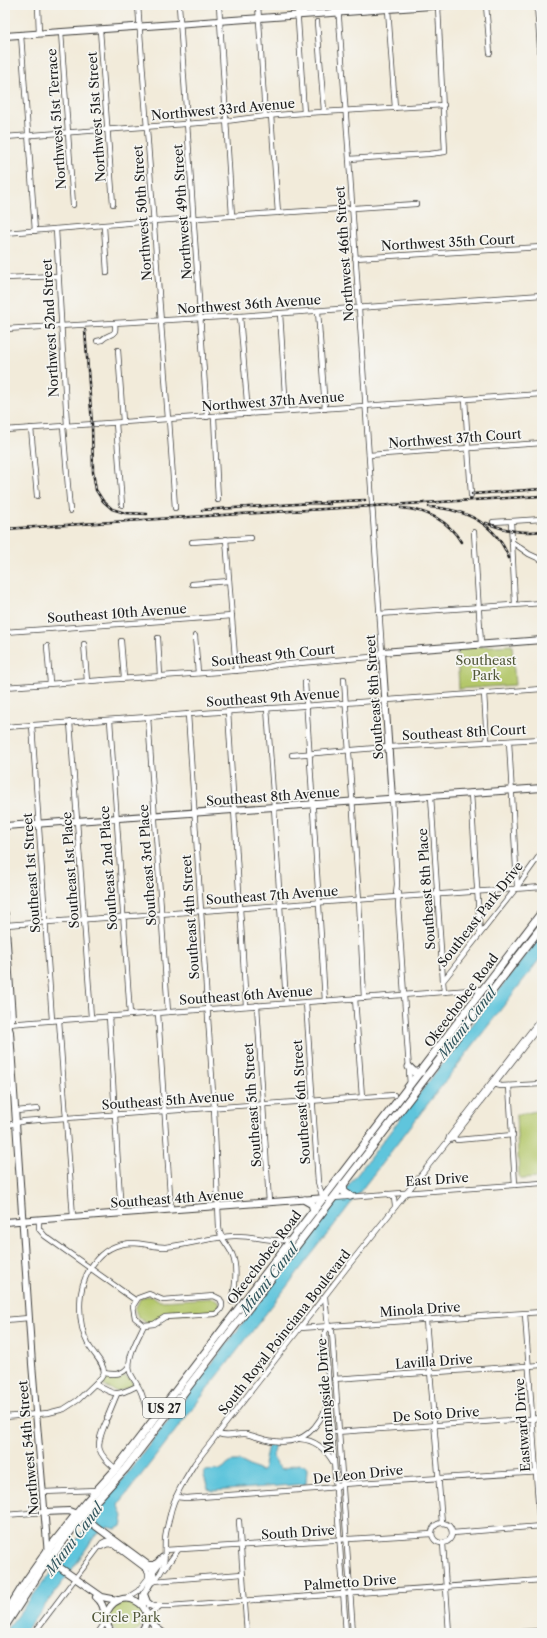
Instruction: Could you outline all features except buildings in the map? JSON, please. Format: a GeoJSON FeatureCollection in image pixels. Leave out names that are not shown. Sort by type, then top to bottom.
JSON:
{"type":"FeatureCollection","features":[{"type":"Feature","properties":{"kind":"highway","name":"Okeechobee Road"},"geometry":{"type":"LineString","coordinates":[[5,1626],[40,1572],[97,1490],[116,1470],[523,939],[542,912]]}},
{"type":"Feature","properties":{"kind":"highway"},"geometry":{"type":"LineString","coordinates":[[523,939],[542,917]]}},
{"type":"Feature","properties":{"kind":"highway","name":"Okeechobee Road"},"geometry":{"type":"LineString","coordinates":[[6,1613],[48,1550],[79,1515],[125,1469],[235,1325],[336,1197],[542,926]]}},
{"type":"Feature","properties":{"kind":"highway"},"geometry":{"type":"LineString","coordinates":[[409,1067],[414,1072],[421,1072]]}},
{"type":"Feature","properties":{"kind":"highway"},"geometry":{"type":"LineString","coordinates":[[406,1103],[410,1086]]}},
{"type":"Feature","properties":{"kind":"highway"},"geometry":{"type":"LineString","coordinates":[[343,1187],[350,1196]]}},
{"type":"Feature","properties":{"kind":"highway"},"geometry":{"type":"LineString","coordinates":[[305,1200],[312,1204],[314,1211]]}},
{"type":"Feature","properties":{"kind":"highway"},"geometry":{"type":"LineString","coordinates":[[235,1325],[238,1311]]}},
{"type":"Feature","properties":{"kind":"highway"},"geometry":{"type":"LineString","coordinates":[[6,1613],[17,1609]]}},
{"type":"Feature","properties":{"kind":"main road"},"geometry":{"type":"LineString","coordinates":[[5,36],[338,13],[375,8],[388,9],[412,6],[446,5]]}},
{"type":"Feature","properties":{"kind":"main road","name":"Southeast 9th Court"},"geometry":{"type":"LineString","coordinates":[[382,652],[542,640]]}},
{"type":"Feature","properties":{"kind":"main road","name":"Southeast 8th Street"},"geometry":{"type":"LineString","coordinates":[[382,652],[392,798]]}},
{"type":"Feature","properties":{"kind":"main road","name":"Southeast 8th Avenue"},"geometry":{"type":"LineString","coordinates":[[5,826],[542,788]]}},
{"type":"Feature","properties":{"kind":"main road","name":"Northwest 54th Street"},"geometry":{"type":"LineString","coordinates":[[5,914],[12,1018],[7,1024]]}},
{"type":"Feature","properties":{"kind":"main road"},"geometry":{"type":"LineString","coordinates":[[5,946],[8,965]]}},
{"type":"Feature","properties":{"kind":"main road","name":"Northwest 54th Street"},"geometry":{"type":"LineString","coordinates":[[5,999],[6,1019],[12,1057],[36,1415],[44,1512],[50,1559]]}},
{"type":"Feature","properties":{"kind":"main road","name":"Southeast 4th Avenue"},"geometry":{"type":"LineString","coordinates":[[5,1222],[336,1197]]}},
{"type":"Feature","properties":{"kind":"main road"},"geometry":{"type":"LineString","coordinates":[[44,1512],[69,1511],[89,1521],[106,1534],[113,1543],[148,1565],[154,1572],[154,1577],[151,1581]]}},
{"type":"Feature","properties":{"kind":"main road"},"geometry":{"type":"LineString","coordinates":[[148,1565],[155,1565],[162,1558]]}},
{"type":"Feature","properties":{"kind":"main road"},"geometry":{"type":"LineString","coordinates":[[50,1559],[75,1579],[105,1598],[117,1600],[127,1598],[143,1605]]}},
{"type":"Feature","properties":{"kind":"main road"},"geometry":{"type":"LineString","coordinates":[[75,1579],[101,1602],[107,1627],[112,1633]]}},
{"type":"Feature","properties":{"kind":"main road","name":"South Royal Poinciana Boulevard"},"geometry":{"type":"LineString","coordinates":[[144,1593],[151,1581]]}},
{"type":"Feature","properties":{"kind":"main road"},"geometry":{"type":"LineString","coordinates":[[144,1593],[142,1600],[147,1616],[163,1633]]}},
{"type":"Feature","properties":{"kind":"main road"},"geometry":{"type":"LineString","coordinates":[[144,1593],[147,1602],[152,1606]]}},
{"type":"Feature","properties":{"kind":"main road"},"geometry":{"type":"LineString","coordinates":[[105,1619],[110,1606],[117,1600]]}},
{"type":"Feature","properties":{"kind":"main road"},"geometry":{"type":"LineString","coordinates":[[140,1633],[145,1625],[147,1616]]}},
{"type":"Feature","properties":{"kind":"street"},"geometry":{"type":"LineString","coordinates":[[38,5],[40,34]]}},
{"type":"Feature","properties":{"kind":"street","name":"Northwest 50th Street"},"geometry":{"type":"LineString","coordinates":[[138,5],[175,508]]}},
{"type":"Feature","properties":{"kind":"street","name":"Northwest 49th Street"},"geometry":{"type":"LineString","coordinates":[[178,5],[207,417]]}},
{"type":"Feature","properties":{"kind":"street"},"geometry":{"type":"LineString","coordinates":[[219,5],[232,216]]}},
{"type":"Feature","properties":{"kind":"street"},"geometry":{"type":"LineString","coordinates":[[258,5],[265,116]]}},
{"type":"Feature","properties":{"kind":"street"},"geometry":{"type":"LineString","coordinates":[[297,5],[304,112]]}},
{"type":"Feature","properties":{"kind":"street","name":"Northwest 46th Street"},"geometry":{"type":"LineString","coordinates":[[338,5],[372,502]]}},
{"type":"Feature","properties":{"kind":"street"},"geometry":{"type":"LineString","coordinates":[[486,5],[490,53]]}},
{"type":"Feature","properties":{"kind":"street"},"geometry":{"type":"LineString","coordinates":[[537,5],[542,77]]}},
{"type":"Feature","properties":{"kind":"street"},"geometry":{"type":"LineString","coordinates":[[349,159],[446,152],[438,6]]}},
{"type":"Feature","properties":{"kind":"street"},"geometry":{"type":"LineString","coordinates":[[388,9],[395,108]]}},
{"type":"Feature","properties":{"kind":"street"},"geometry":{"type":"LineString","coordinates":[[317,22],[324,111]]}},
{"type":"Feature","properties":{"kind":"street","name":"Northwest 51st Street"},"geometry":{"type":"LineString","coordinates":[[100,30],[113,204]]}},
{"type":"Feature","properties":{"kind":"street","name":"Northwest 51st Terrace"},"geometry":{"type":"LineString","coordinates":[[61,32],[73,205]]}},
{"type":"Feature","properties":{"kind":"street"},"geometry":{"type":"LineString","coordinates":[[21,35],[35,231]]}},
{"type":"Feature","properties":{"kind":"street","name":"Northwest 33rd Avenue"},"geometry":{"type":"LineString","coordinates":[[5,137],[226,121],[304,112],[444,105]]}},
{"type":"Feature","properties":{"kind":"street"},"geometry":{"type":"LineString","coordinates":[[271,115],[278,213]]}},
{"type":"Feature","properties":{"kind":"street"},"geometry":{"type":"LineString","coordinates":[[5,233],[194,218],[416,204]]}},
{"type":"Feature","properties":{"kind":"street"},"geometry":{"type":"LineString","coordinates":[[104,226],[107,273]]}},
{"type":"Feature","properties":{"kind":"street","name":"Northwest 52nd Street"},"geometry":{"type":"LineString","coordinates":[[56,229],[70,511]]}},
{"type":"Feature","properties":{"kind":"street","name":"Northwest 35th Court"},"geometry":{"type":"LineString","coordinates":[[355,258],[542,247]]}},
{"type":"Feature","properties":{"kind":"street"},"geometry":{"type":"LineString","coordinates":[[5,278],[58,276]]}},
{"type":"Feature","properties":{"kind":"street","name":"Northwest 36th Avenue"},"geometry":{"type":"LineString","coordinates":[[5,329],[115,324],[542,295]]}},
{"type":"Feature","properties":{"kind":"street"},"geometry":{"type":"LineString","coordinates":[[318,311],[325,409]]}},
{"type":"Feature","properties":{"kind":"street"},"geometry":{"type":"LineString","coordinates":[[280,313],[286,411]]}},
{"type":"Feature","properties":{"kind":"street"},"geometry":{"type":"LineString","coordinates":[[240,316],[248,414]]}},
{"type":"Feature","properties":{"kind":"street"},"geometry":{"type":"LineString","coordinates":[[97,341],[113,334],[115,331],[115,324]]}},
{"type":"Feature","properties":{"kind":"street"},"geometry":{"type":"LineString","coordinates":[[118,350],[123,422]]}},
{"type":"Feature","properties":{"kind":"street","name":"Northwest 37th Avenue"},"geometry":{"type":"LineString","coordinates":[[5,430],[542,394]]}},
{"type":"Feature","properties":{"kind":"street"},"geometry":{"type":"LineString","coordinates":[[465,399],[471,495]]}},
{"type":"Feature","properties":{"kind":"street"},"geometry":{"type":"LineString","coordinates":[[214,417],[218,500]]}},
{"type":"Feature","properties":{"kind":"street"},"geometry":{"type":"LineString","coordinates":[[116,423],[122,506]]}},
{"type":"Feature","properties":{"kind":"street"},"geometry":{"type":"LineString","coordinates":[[31,428],[37,496]]}},
{"type":"Feature","properties":{"kind":"street","name":"Northwest 37th Court"},"geometry":{"type":"LineString","coordinates":[[369,455],[542,443]]}},
{"type":"Feature","properties":{"kind":"street","name":"Southeast 8th Street"},"geometry":{"type":"LineString","coordinates":[[372,502],[382,652]]}},
{"type":"Feature","properties":{"kind":"street"},"geometry":{"type":"LineString","coordinates":[[493,522],[542,518]]}},
{"type":"Feature","properties":{"kind":"street"},"geometry":{"type":"LineString","coordinates":[[511,521],[515,604]]}},
{"type":"Feature","properties":{"kind":"street"},"geometry":{"type":"LineString","coordinates":[[474,532],[481,644]]}},
{"type":"Feature","properties":{"kind":"street"},"geometry":{"type":"LineString","coordinates":[[192,542],[251,538]]}},
{"type":"Feature","properties":{"kind":"street"},"geometry":{"type":"LineString","coordinates":[[226,539],[236,671]]}},
{"type":"Feature","properties":{"kind":"street"},"geometry":{"type":"LineString","coordinates":[[512,542],[529,554],[542,560],[542,564]]}},
{"type":"Feature","properties":{"kind":"street"},"geometry":{"type":"LineString","coordinates":[[192,584],[229,581]]}},
{"type":"Feature","properties":{"kind":"street"},"geometry":{"type":"LineString","coordinates":[[379,614],[542,603]]}},
{"type":"Feature","properties":{"kind":"street","name":"Southeast 10th Avenue"},"geometry":{"type":"LineString","coordinates":[[5,632],[232,616]]}},
{"type":"Feature","properties":{"kind":"street"},"geometry":{"type":"LineString","coordinates":[[195,636],[198,673]]}},
{"type":"Feature","properties":{"kind":"street"},"geometry":{"type":"LineString","coordinates":[[158,638],[160,676]]}},
{"type":"Feature","properties":{"kind":"street"},"geometry":{"type":"LineString","coordinates":[[121,641],[124,678]]}},
{"type":"Feature","properties":{"kind":"street"},"geometry":{"type":"LineString","coordinates":[[84,644],[86,681]]}},
{"type":"Feature","properties":{"kind":"street"},"geometry":{"type":"LineString","coordinates":[[47,646],[50,683]]}},
{"type":"Feature","properties":{"kind":"street","name":"Southeast 9th Court"},"geometry":{"type":"LineString","coordinates":[[5,687],[261,669],[276,665],[371,657],[382,652]]}},
{"type":"Feature","properties":{"kind":"street"},"geometry":{"type":"LineString","coordinates":[[344,679],[364,998]]}},
{"type":"Feature","properties":{"kind":"street"},"geometry":{"type":"LineString","coordinates":[[305,682],[325,1001]]}},
{"type":"Feature","properties":{"kind":"street","name":"Southeast 9th Avenue"},"geometry":{"type":"LineString","coordinates":[[5,727],[542,689]]}},
{"type":"Feature","properties":{"kind":"street"},"geometry":{"type":"LineString","coordinates":[[484,693],[487,742]]}},
{"type":"Feature","properties":{"kind":"street"},"geometry":{"type":"LineString","coordinates":[[266,708],[274,807],[286,1003]]}},
{"type":"Feature","properties":{"kind":"street"},"geometry":{"type":"LineString","coordinates":[[228,711],[246,1006]]}},
{"type":"Feature","properties":{"kind":"street","name":"Southeast 4th Street"},"geometry":{"type":"LineString","coordinates":[[188,714],[208,1009],[220,1231],[222,1237]]}},
{"type":"Feature","properties":{"kind":"street","name":"Southeast 3rd Place"},"geometry":{"type":"LineString","coordinates":[[148,717],[168,1012]]}},
{"type":"Feature","properties":{"kind":"street","name":"Southeast 2nd Place"},"geometry":{"type":"LineString","coordinates":[[110,720],[130,1015]]}},
{"type":"Feature","properties":{"kind":"street","name":"Southeast 1st Place"},"geometry":{"type":"LineString","coordinates":[[70,722],[91,1017]]}},
{"type":"Feature","properties":{"kind":"street","name":"Southeast 1st Street"},"geometry":{"type":"LineString","coordinates":[[32,725],[52,1020]]}},
{"type":"Feature","properties":{"kind":"street","name":"Southeast 8th Court"},"geometry":{"type":"LineString","coordinates":[[292,755],[388,747],[542,739]]}},
{"type":"Feature","properties":{"kind":"street"},"geometry":{"type":"LineString","coordinates":[[509,741],[518,881],[517,887]]}},
{"type":"Feature","properties":{"kind":"street"},"geometry":{"type":"LineString","coordinates":[[471,793],[480,933]]}},
{"type":"Feature","properties":{"kind":"street","name":"Southeast 8th Place"},"geometry":{"type":"LineString","coordinates":[[431,796],[443,981]]}},
{"type":"Feature","properties":{"kind":"street","name":"Southeast 8th Street"},"geometry":{"type":"LineString","coordinates":[[392,798],[410,1086]]}},
{"type":"Feature","properties":{"kind":"street","name":"Southeast Park Drive"},"geometry":{"type":"LineString","coordinates":[[444,992],[443,981],[517,887],[542,852]]}},
{"type":"Feature","properties":{"kind":"street","name":"Southeast 7th Avenue"},"geometry":{"type":"LineString","coordinates":[[6,925],[478,892],[517,887],[542,887]]}},
{"type":"Feature","properties":{"kind":"street","name":"Southeast 6th Avenue"},"geometry":{"type":"LineString","coordinates":[[7,1024],[484,990]]}},
{"type":"Feature","properties":{"kind":"street"},"geometry":{"type":"LineString","coordinates":[[355,998],[362,1097]]}},
{"type":"Feature","properties":{"kind":"street","name":"Southeast 6th Street"},"geometry":{"type":"LineString","coordinates":[[306,1002],[318,1182],[323,1199]]}},
{"type":"Feature","properties":{"kind":"street","name":"Southeast 5th Street"},"geometry":{"type":"LineString","coordinates":[[257,1006],[269,1203]]}},
{"type":"Feature","properties":{"kind":"street"},"geometry":{"type":"LineString","coordinates":[[158,1013],[171,1210]]}},
{"type":"Feature","properties":{"kind":"street"},"geometry":{"type":"LineString","coordinates":[[109,1016],[122,1214]]}},
{"type":"Feature","properties":{"kind":"street","name":"South Royal Poinciana Boulevard"},"geometry":{"type":"LineString","coordinates":[[493,1084],[542,1017]]}},
{"type":"Feature","properties":{"kind":"street"},"geometry":{"type":"LineString","coordinates":[[60,1020],[73,1217]]}},
{"type":"Feature","properties":{"kind":"street","name":"South Royal Poinciana Boulevard"},"geometry":{"type":"LineString","coordinates":[[127,1598],[162,1571],[165,1564],[167,1527],[176,1497],[195,1463],[450,1139],[449,1137],[542,1023]]}},
{"type":"Feature","properties":{"kind":"street"},"geometry":{"type":"LineString","coordinates":[[535,1032],[542,1032]]}},
{"type":"Feature","properties":{"kind":"street"},"geometry":{"type":"LineString","coordinates":[[5,1058],[12,1057]]}},
{"type":"Feature","properties":{"kind":"street"},"geometry":{"type":"LineString","coordinates":[[493,1084],[501,1086],[542,1084]]}},
{"type":"Feature","properties":{"kind":"street"},"geometry":{"type":"LineString","coordinates":[[509,1086],[515,1185]]}},
{"type":"Feature","properties":{"kind":"street"},"geometry":{"type":"LineString","coordinates":[[5,1091],[14,1091]]}},
{"type":"Feature","properties":{"kind":"street","name":"Southeast 5th Avenue"},"geometry":{"type":"LineString","coordinates":[[5,1126],[24,1121],[394,1095]]}},
{"type":"Feature","properties":{"kind":"street"},"geometry":{"type":"LineString","coordinates":[[16,1111],[38,1109]]}},
{"type":"Feature","properties":{"kind":"street"},"geometry":{"type":"LineString","coordinates":[[450,1139],[457,1140],[513,1135]]}},
{"type":"Feature","properties":{"kind":"street","name":"East Drive"},"geometry":{"type":"LineString","coordinates":[[336,1197],[542,1183]]}},
{"type":"Feature","properties":{"kind":"street"},"geometry":{"type":"LineString","coordinates":[[395,1193],[414,1184]]}},
{"type":"Feature","properties":{"kind":"street"},"geometry":{"type":"LineString","coordinates":[[387,1193],[395,1199],[395,1208]]}},
{"type":"Feature","properties":{"kind":"street"},"geometry":{"type":"LineString","coordinates":[[39,1220],[39,1230],[43,1235],[136,1300]]}},
{"type":"Feature","properties":{"kind":"street"},"geometry":{"type":"LineString","coordinates":[[104,1373],[102,1364],[87,1343],[81,1321],[81,1293],[90,1268],[94,1261],[102,1253],[123,1244],[142,1244],[165,1247],[222,1237],[245,1236],[274,1241],[286,1240]]}},
{"type":"Feature","properties":{"kind":"street"},"geometry":{"type":"LineString","coordinates":[[222,1237],[234,1259],[235,1278],[232,1302],[238,1311]]}},
{"type":"Feature","properties":{"kind":"street"},"geometry":{"type":"LineString","coordinates":[[149,1294],[163,1300],[214,1296],[219,1298],[222,1304],[221,1310],[215,1314],[164,1317],[154,1324],[144,1325],[137,1321],[134,1315],[133,1306],[136,1300],[141,1296],[149,1294]]}},
{"type":"Feature","properties":{"kind":"street","name":"Morningside Drive"},"geometry":{"type":"LineString","coordinates":[[325,1297],[328,1326],[325,1332],[346,1633]]}},
{"type":"Feature","properties":{"kind":"street"},"geometry":{"type":"LineString","coordinates":[[222,1304],[232,1302]]}},
{"type":"Feature","properties":{"kind":"street","name":"Minola Drive"},"geometry":{"type":"LineString","coordinates":[[300,1328],[542,1312]]}},
{"type":"Feature","properties":{"kind":"street","name":"Eastward Drive"},"geometry":{"type":"LineString","coordinates":[[525,1314],[541,1526],[542,1559]]}},
{"type":"Feature","properties":{"kind":"street"},"geometry":{"type":"LineString","coordinates":[[5,1320],[29,1318]]}},
{"type":"Feature","properties":{"kind":"street"},"geometry":{"type":"LineString","coordinates":[[426,1320],[442,1523]]}},
{"type":"Feature","properties":{"kind":"street"},"geometry":{"type":"LineString","coordinates":[[120,1374],[129,1366],[132,1353],[144,1325]]}},
{"type":"Feature","properties":{"kind":"street","name":"Morningside Drive"},"geometry":{"type":"LineString","coordinates":[[328,1326],[332,1331],[353,1633]]}},
{"type":"Feature","properties":{"kind":"street","name":"Lavilla Drive"},"geometry":{"type":"LineString","coordinates":[[328,1379],[542,1365]]}},
{"type":"Feature","properties":{"kind":"street"},"geometry":{"type":"LineString","coordinates":[[129,1366],[148,1412]]}},
{"type":"Feature","properties":{"kind":"street"},"geometry":{"type":"LineString","coordinates":[[104,1373],[120,1374],[134,1380]]}},
{"type":"Feature","properties":{"kind":"street"},"geometry":{"type":"LineString","coordinates":[[5,1417],[36,1415],[56,1412],[67,1408],[104,1373]]}},
{"type":"Feature","properties":{"kind":"street"},"geometry":{"type":"LineString","coordinates":[[94,1384],[111,1393],[117,1394],[137,1386]]}},
{"type":"Feature","properties":{"kind":"street"},"geometry":{"type":"LineString","coordinates":[[116,1470],[104,1458],[100,1449],[99,1438],[117,1394]]}},
{"type":"Feature","properties":{"kind":"street"},"geometry":{"type":"LineString","coordinates":[[300,1439],[317,1426],[330,1400]]}},
{"type":"Feature","properties":{"kind":"street","name":"De Soto Drive"},"geometry":{"type":"LineString","coordinates":[[332,1432],[542,1418]]}},
{"type":"Feature","properties":{"kind":"street"},"geometry":{"type":"LineString","coordinates":[[219,1434],[224,1436],[241,1434],[280,1442],[300,1439],[308,1440],[324,1449],[334,1464]]}},
{"type":"Feature","properties":{"kind":"street","name":"De Leon Drive"},"geometry":{"type":"LineString","coordinates":[[176,1497],[186,1498],[336,1487],[342,1484],[542,1472]]}},
{"type":"Feature","properties":{"kind":"street"},"geometry":{"type":"LineString","coordinates":[[43,1492],[97,1490]]}},
{"type":"Feature","properties":{"kind":"street"},"geometry":{"type":"LineString","coordinates":[[5,1515],[44,1512]]}},
{"type":"Feature","properties":{"kind":"street"},"geometry":{"type":"LineString","coordinates":[[239,1521],[247,1633]]}},
{"type":"Feature","properties":{"kind":"street"},"geometry":{"type":"LineString","coordinates":[[442,1523],[450,1527],[452,1533],[448,1541],[443,1543],[437,1541],[432,1534],[436,1525],[442,1523]]}},
{"type":"Feature","properties":{"kind":"street"},"geometry":{"type":"LineString","coordinates":[[452,1533],[541,1526]]}},
{"type":"Feature","properties":{"kind":"street","name":"South Drive"},"geometry":{"type":"LineString","coordinates":[[165,1550],[432,1534]]}},
{"type":"Feature","properties":{"kind":"street"},"geometry":{"type":"LineString","coordinates":[[34,1633],[100,1548],[102,1543],[106,1541],[113,1543]]}},
{"type":"Feature","properties":{"kind":"street"},"geometry":{"type":"LineString","coordinates":[[443,1543],[449,1633]]}},
{"type":"Feature","properties":{"kind":"street","name":"South Royal Poinciana Boulevard"},"geometry":{"type":"LineString","coordinates":[[154,1572],[165,1550]]}},
{"type":"Feature","properties":{"kind":"street"},"geometry":{"type":"LineString","coordinates":[[162,1571],[178,1550]]}},
{"type":"Feature","properties":{"kind":"street"},"geometry":{"type":"LineString","coordinates":[[134,1557],[147,1570],[151,1581],[242,1574]]}},
{"type":"Feature","properties":{"kind":"street","name":"Palmetto Drive"},"geometry":{"type":"LineString","coordinates":[[143,1605],[160,1607],[542,1580]]}},
{"type":"Feature","properties":{"kind":"street","name":"Palmetto Drive"},"geometry":{"type":"LineString","coordinates":[[147,1616],[153,1610],[160,1607]]}},
{"type":"Feature","properties":{"kind":"street"},"geometry":{"type":"LineString","coordinates":[[98,1633],[105,1619]]}},
{"type":"Feature","properties":{"kind":"street"},"geometry":{"type":"LineString","coordinates":[[497,1633],[542,1631]]}},
{"type":"Feature","properties":{"kind":"green space","name":"Southeast Park"},"geometry":{"type":"Polygon","coordinates":[[[512,645],[515,685],[459,689],[457,648],[512,645]]]}},
{"type":"Feature","properties":{"kind":"green space"},"geometry":{"type":"Polygon","coordinates":[[[542,1110],[542,1178],[522,1179],[519,1176],[516,1115],[542,1110]]]}},
{"type":"Feature","properties":{"kind":"green space"},"geometry":{"type":"Polygon","coordinates":[[[146,1296],[154,1297],[160,1301],[213,1298],[219,1301],[220,1306],[218,1310],[215,1311],[162,1315],[155,1321],[148,1323],[138,1317],[135,1309],[140,1299],[146,1296]]]}},
{"type":"Feature","properties":{"kind":"green space"},"geometry":{"type":"Polygon","coordinates":[[[122,1375],[132,1380],[133,1386],[117,1392],[100,1384],[106,1377],[122,1375]]]}},
{"type":"Feature","properties":{"kind":"green space","name":"Circle Park"},"geometry":{"type":"Polygon","coordinates":[[[129,1601],[138,1606],[142,1611],[142,1625],[138,1630],[133,1634],[123,1635],[119,1634],[110,1625],[109,1615],[110,1611],[119,1602],[129,1601]]]}},
{"type":"Feature","properties":{"kind":"water"},"geometry":{"type":"Polygon","coordinates":[[[542,934],[542,956],[118,1505],[123,1516],[121,1526],[116,1529],[108,1527],[95,1536],[71,1571],[24,1633],[5,1633],[5,1631],[542,934]]]}},
{"type":"Feature","properties":{"kind":"water"},"geometry":{"type":"Polygon","coordinates":[[[272,1443],[275,1445],[273,1456],[275,1462],[282,1469],[298,1464],[305,1465],[307,1469],[306,1484],[213,1491],[208,1489],[203,1473],[205,1471],[220,1470],[233,1461],[240,1461],[263,1471],[267,1449],[269,1444],[272,1443]]]}},
{"type":"Feature","properties":{"kind":"railway"},"geometry":{"type":"LineString","coordinates":[[85,330],[92,424],[93,472],[96,490],[103,501],[112,509],[125,513],[147,514]]}},
{"type":"Feature","properties":{"kind":"railway"},"geometry":{"type":"LineString","coordinates":[[472,494],[542,489]]}},
{"type":"Feature","properties":{"kind":"railway"},"geometry":{"type":"LineString","coordinates":[[5,529],[542,496]]}},
{"type":"Feature","properties":{"kind":"railway"},"geometry":{"type":"LineString","coordinates":[[325,502],[365,500]]}},
{"type":"Feature","properties":{"kind":"railway"},"geometry":{"type":"LineString","coordinates":[[202,510],[313,503],[330,504]]}},
{"type":"Feature","properties":{"kind":"railway"},"geometry":{"type":"LineString","coordinates":[[429,507],[455,511],[477,520],[496,535],[509,558]]}},
{"type":"Feature","properties":{"kind":"railway"},"geometry":{"type":"LineString","coordinates":[[401,508],[419,511],[436,518],[450,528],[461,542]]}},
{"type":"Feature","properties":{"kind":"railway"},"geometry":{"type":"LineString","coordinates":[[486,523],[513,531],[542,531]]}},
{"type":"Feature","properties":{"kind":"water label","name":"Miami Canal"},"geometry":{"type":"Point","coordinates":[467,1023]}},
{"type":"Feature","properties":{"kind":"water label","name":"Miami Canal"},"geometry":{"type":"Point","coordinates":[269,1279]}},
{"type":"Feature","properties":{"kind":"water label","name":"Miami Canal"},"geometry":{"type":"Point","coordinates":[74,1539]}}]}
